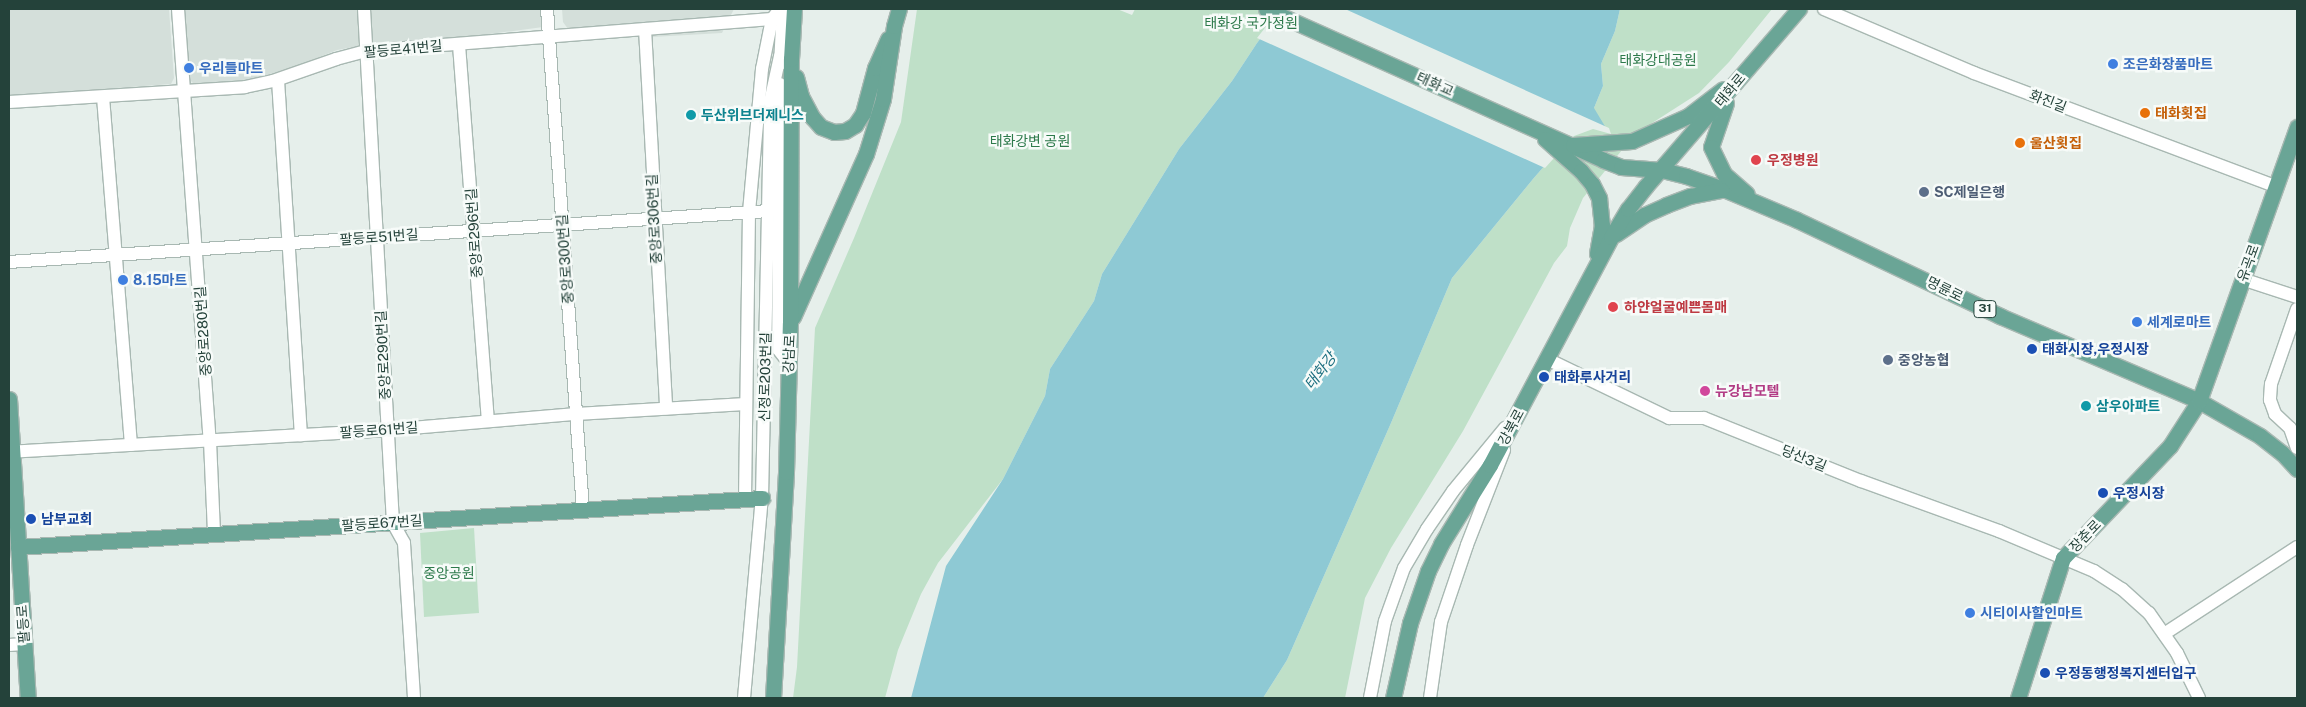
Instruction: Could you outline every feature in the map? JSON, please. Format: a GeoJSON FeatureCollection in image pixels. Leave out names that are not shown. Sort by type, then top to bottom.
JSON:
{"type":"FeatureCollection","features":[{"type":"Feature","properties":{"kind":"main road","name":"강남로"},"geometry":{"type":"LineString","coordinates":[[773,698],[786,472],[790,323],[785,58],[794,9]]}},
{"type":"Feature","properties":{"kind":"main road"},"geometry":{"type":"LineString","coordinates":[[790,323],[866,154],[883,99],[894,26],[899,9]]}},
{"type":"Feature","properties":{"kind":"main road","name":"태화교"},"geometry":{"type":"LineString","coordinates":[[1266,9],[1603,160]]}},
{"type":"Feature","properties":{"kind":"main road","name":"태화로"},"geometry":{"type":"LineString","coordinates":[[1662,170],[1799,9]]}},
{"type":"Feature","properties":{"kind":"main road"},"geometry":{"type":"LineString","coordinates":[[785,58],[812,117],[821,127],[834,132],[845,131],[856,125],[863,113],[877,61],[894,26]]}},
{"type":"Feature","properties":{"kind":"main road"},"geometry":{"type":"LineString","coordinates":[[1569,145],[1632,141],[1688,116],[1744,74]]}},
{"type":"Feature","properties":{"kind":"main road"},"geometry":{"type":"LineString","coordinates":[[1732,89],[1719,120],[1711,147],[1724,174],[1741,190],[1772,210]]}},
{"type":"Feature","properties":{"kind":"main road","name":"유곡로"},"geometry":{"type":"LineString","coordinates":[[2199,401],[2297,127]]}},
{"type":"Feature","properties":{"kind":"main road"},"geometry":{"type":"LineString","coordinates":[[1533,128],[1592,184],[1599,198],[1602,211],[1600,237],[1594,270]]}},
{"type":"Feature","properties":{"kind":"main road","name":"명륜로"},"geometry":{"type":"LineString","coordinates":[[1603,160],[1621,167],[1662,170],[1686,176],[1726,190],[1868,252],[2000,316],[2199,401],[2260,436],[2282,452],[2297,469]]}},
{"type":"Feature","properties":{"kind":"main road","name":"강북로"},"geometry":{"type":"LineString","coordinates":[[1393,698],[1410,623],[1428,571],[1441,544],[1490,465],[1611,237],[1628,209],[1662,170]]}},
{"type":"Feature","properties":{"kind":"main road"},"geometry":{"type":"LineString","coordinates":[[1611,237],[1644,215],[1666,205],[1690,196],[1726,190]]}},
{"type":"Feature","properties":{"kind":"main road","name":"팔등로"},"geometry":{"type":"LineString","coordinates":[[9,399],[14,547],[28,698]]}},
{"type":"Feature","properties":{"kind":"main road","name":"장춘로"},"geometry":{"type":"LineString","coordinates":[[2018,698],[2063,558],[2170,446],[2199,401]]}},
{"type":"Feature","properties":{"kind":"main road","name":"팔등로67번길"},"geometry":{"type":"LineString","coordinates":[[14,547],[762,498]]}},
{"type":"Feature","properties":{"kind":"street","name":"중앙로280번길"},"geometry":{"type":"LineString","coordinates":[[178,9],[197,250],[210,441],[214,534]]}},
{"type":"Feature","properties":{"kind":"street","name":"중앙로290번길"},"geometry":{"type":"LineString","coordinates":[[364,9],[393,522],[404,543],[414,698]]}},
{"type":"Feature","properties":{"kind":"street","name":"중앙로300번길"},"geometry":{"type":"LineString","coordinates":[[547,9],[583,510]]}},
{"type":"Feature","properties":{"kind":"street"},"geometry":{"type":"LineString","coordinates":[[745,500],[749,212],[762,68],[772,19],[781,9]]}},
{"type":"Feature","properties":{"kind":"street"},"geometry":{"type":"LineString","coordinates":[[781,9],[785,58],[778,349],[788,362]]}},
{"type":"Feature","properties":{"kind":"street","name":"화진길"},"geometry":{"type":"LineString","coordinates":[[1824,9],[1974,72],[2275,186]]}},
{"type":"Feature","properties":{"kind":"street","name":"팔등로41번길"},"geometry":{"type":"LineString","coordinates":[[9,102],[244,87],[278,80],[336,59],[366,51],[772,19]]}},
{"type":"Feature","properties":{"kind":"street","name":"중앙로306번길"},"geometry":{"type":"LineString","coordinates":[[645,29],[654,219],[666,408]]}},
{"type":"Feature","properties":{"kind":"street","name":"중앙로296번길"},"geometry":{"type":"LineString","coordinates":[[459,45],[488,421]]}},
{"type":"Feature","properties":{"kind":"street","name":"신정로203번길"},"geometry":{"type":"LineString","coordinates":[[744,698],[762,498],[770,102],[785,58]]}},
{"type":"Feature","properties":{"kind":"street"},"geometry":{"type":"LineString","coordinates":[[278,80],[287,244],[301,435]]}},
{"type":"Feature","properties":{"kind":"street"},"geometry":{"type":"LineString","coordinates":[[103,97],[131,445]]}},
{"type":"Feature","properties":{"kind":"street","name":"팔등로51번길"},"geometry":{"type":"LineString","coordinates":[[9,262],[768,211]]}},
{"type":"Feature","properties":{"kind":"street"},"geometry":{"type":"LineString","coordinates":[[2242,279],[2297,297],[2297,308],[2271,384],[2270,400],[2275,414],[2290,428],[2297,448]]}},
{"type":"Feature","properties":{"kind":"street","name":"당산3길"},"geometry":{"type":"LineString","coordinates":[[1547,359],[1670,418],[1704,418],[1861,481],[1999,531],[2094,571],[2122,589],[2149,613],[2178,652],[2199,698]]}},
{"type":"Feature","properties":{"kind":"street","name":"팔등로61번길"},"geometry":{"type":"LineString","coordinates":[[10,452],[388,430],[576,414],[746,404]]}},
{"type":"Feature","properties":{"kind":"street"},"geometry":{"type":"LineString","coordinates":[[1370,698],[1385,620],[1404,568],[1427,529],[1453,491],[1518,413]]}},
{"type":"Feature","properties":{"kind":"street"},"geometry":{"type":"LineString","coordinates":[[1430,698],[1434,660],[1444,613],[1467,545],[1518,413]]}},
{"type":"Feature","properties":{"kind":"street"},"geometry":{"type":"LineString","coordinates":[[2164,634],[2297,547]]}},
{"type":"Feature","properties":{"kind":"street"},"geometry":{"type":"LineString","coordinates":[[9,645],[24,644]]}},
{"type":"Feature","properties":{"kind":"shaded area"},"geometry":{"type":"Polygon","coordinates":[[[9,9],[169,9],[174,78],[171,84],[9,96],[9,9]]]}},
{"type":"Feature","properties":{"kind":"shaded area"},"geometry":{"type":"Polygon","coordinates":[[[183,9],[540,9],[543,27],[460,38],[381,42],[337,50],[297,66],[252,79],[195,85],[189,79],[183,9]]]}},
{"type":"Feature","properties":{"kind":"shaded area"},"geometry":{"type":"Polygon","coordinates":[[[562,9],[734,9],[722,33],[652,37],[568,29],[563,22],[562,9]]]}},
{"type":"Feature","properties":{"kind":"green space","name":"태화강변 공원"},"geometry":{"type":"Polygon","coordinates":[[[917,9],[1117,9],[1132,15],[1135,9],[1283,9],[1257,43],[1232,81],[1179,149],[1102,274],[1094,301],[1050,369],[1045,396],[1003,479],[938,563],[921,594],[898,650],[885,698],[793,698],[797,667],[815,328],[901,122],[917,9]]]}},
{"type":"Feature","properties":{"kind":"green space","name":"태화강대공원"},"geometry":{"type":"Polygon","coordinates":[[[1620,9],[1772,9],[1729,62],[1699,93],[1635,134],[1583,198],[1570,228],[1567,246],[1554,263],[1463,431],[1391,548],[1365,598],[1345,698],[1263,698],[1287,660],[1452,278],[1594,108],[1603,86],[1601,64],[1615,31],[1620,9]]]}},
{"type":"Feature","properties":{"kind":"green space","name":"중앙공원"},"geometry":{"type":"Polygon","coordinates":[[[474,528],[479,613],[424,617],[420,533],[474,528]]]}},
{"type":"Feature","properties":{"kind":"water","name":"태화강"},"geometry":{"type":"Polygon","coordinates":[[[1283,9],[1620,9],[1615,31],[1601,64],[1603,86],[1594,108],[1609,133],[1593,127],[1572,134],[1452,278],[1287,660],[1263,698],[911,698],[946,566],[1003,479],[1045,396],[1050,369],[1094,301],[1102,274],[1179,149],[1232,81],[1257,43],[1283,9]]]}},
{"type":"Feature","properties":{"kind":"pier"},"geometry":{"type":"Polygon","coordinates":[[[1280,9],[1345,9],[1609,128],[1611,134],[1593,129],[1574,136],[1545,168],[1257,38],[1280,9]]]}},
{"type":"Feature","properties":{"kind":"place","name":"조은화장품마트"},"geometry":{"type":"Point","coordinates":[2113,64]}},
{"type":"Feature","properties":{"kind":"place","name":"우리들마트"},"geometry":{"type":"Point","coordinates":[189,68]}},
{"type":"Feature","properties":{"kind":"place","name":"태화횟집"},"geometry":{"type":"Point","coordinates":[2145,113]}},
{"type":"Feature","properties":{"kind":"place","name":"두산위브더제니스"},"geometry":{"type":"Point","coordinates":[691,115]}},
{"type":"Feature","properties":{"kind":"place","name":"울산횟집"},"geometry":{"type":"Point","coordinates":[2020,143]}},
{"type":"Feature","properties":{"kind":"place","name":"우정병원"},"geometry":{"type":"Point","coordinates":[1756,160]}},
{"type":"Feature","properties":{"kind":"place","name":"SC제일은행"},"geometry":{"type":"Point","coordinates":[1924,192]}},
{"type":"Feature","properties":{"kind":"place","name":"8.15마트"},"geometry":{"type":"Point","coordinates":[123,280]}},
{"type":"Feature","properties":{"kind":"place","name":"하얀얼굴예쁜몸매"},"geometry":{"type":"Point","coordinates":[1613,307]}},
{"type":"Feature","properties":{"kind":"place","name":"세계로마트"},"geometry":{"type":"Point","coordinates":[2137,322]}},
{"type":"Feature","properties":{"kind":"place","name":"태화시장,우정시장"},"geometry":{"type":"Point","coordinates":[2032,349]}},
{"type":"Feature","properties":{"kind":"place","name":"중앙농협"},"geometry":{"type":"Point","coordinates":[1888,360]}},
{"type":"Feature","properties":{"kind":"place","name":"태화루사거리"},"geometry":{"type":"Point","coordinates":[1544,377]}},
{"type":"Feature","properties":{"kind":"place","name":"뉴강남모텔"},"geometry":{"type":"Point","coordinates":[1705,391]}},
{"type":"Feature","properties":{"kind":"place","name":"삼우아파트"},"geometry":{"type":"Point","coordinates":[2086,406]}},
{"type":"Feature","properties":{"kind":"place","name":"우정시장"},"geometry":{"type":"Point","coordinates":[2103,493]}},
{"type":"Feature","properties":{"kind":"place","name":"남부교회"},"geometry":{"type":"Point","coordinates":[31,519]}},
{"type":"Feature","properties":{"kind":"place","name":"시티이사할인마트"},"geometry":{"type":"Point","coordinates":[1970,613]}},
{"type":"Feature","properties":{"kind":"place","name":"우정동행정복지센터입구"},"geometry":{"type":"Point","coordinates":[2045,673]}},
{"type":"Feature","properties":{"kind":"park label","name":"태화강 국가정원"},"geometry":{"type":"Point","coordinates":[1251,23]}}]}
